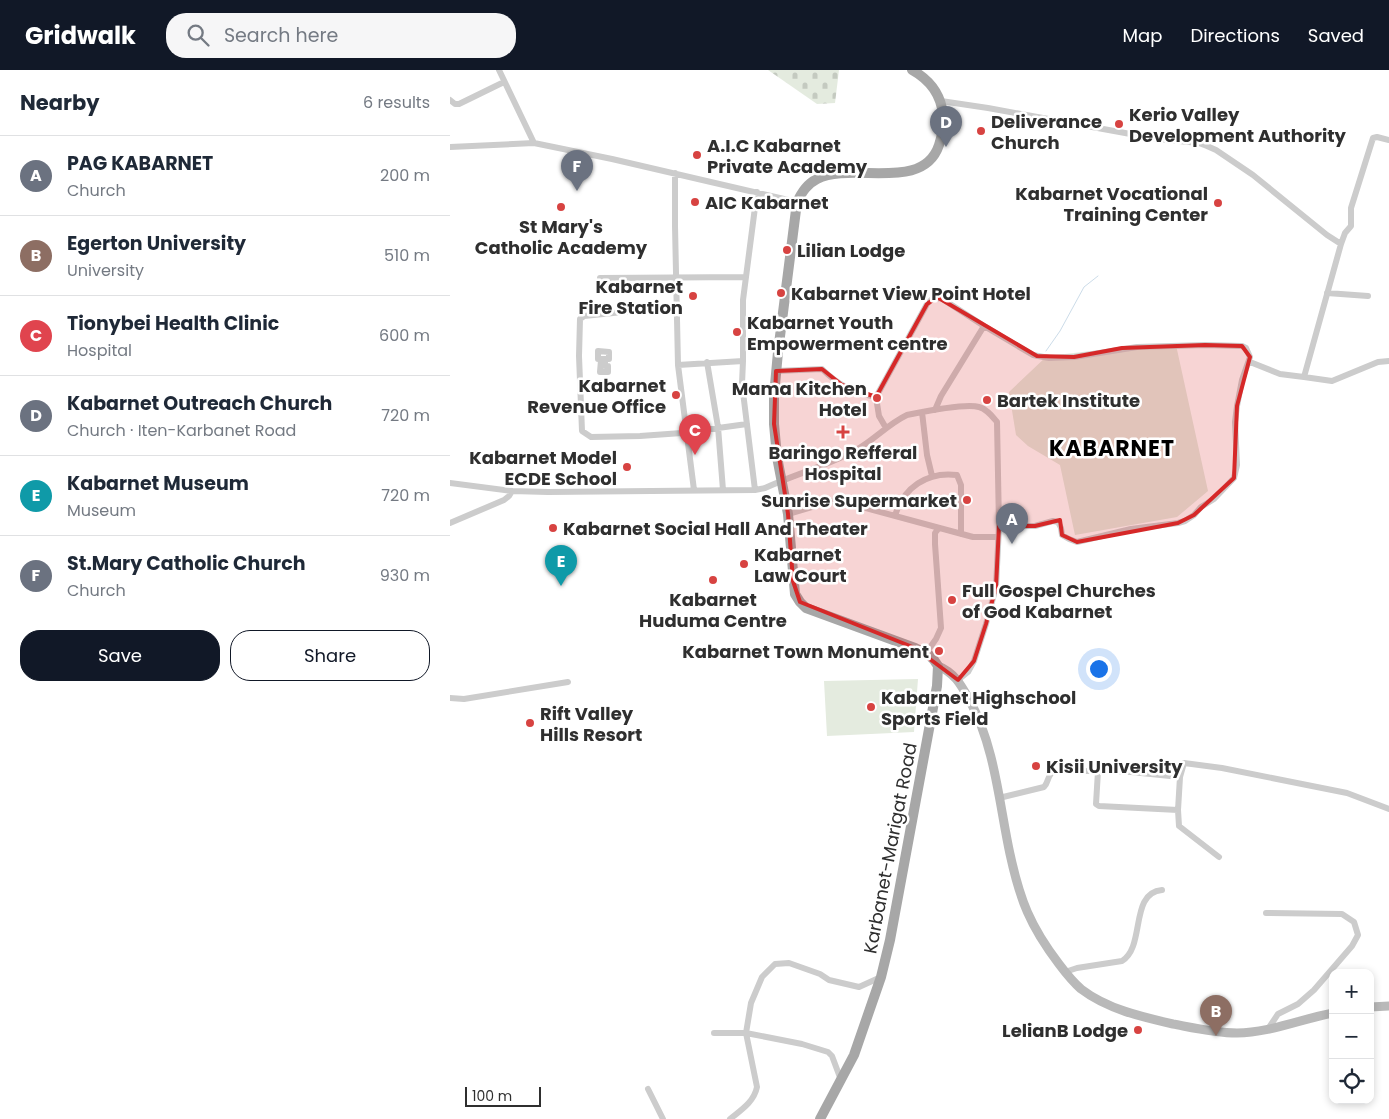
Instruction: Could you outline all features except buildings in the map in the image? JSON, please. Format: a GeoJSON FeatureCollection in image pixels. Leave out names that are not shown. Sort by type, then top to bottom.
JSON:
{"type":"FeatureCollection","features":[{"type":"Feature","properties":{"kind":"main road"},"geometry":{"type":"LineString","coordinates":[[912,70],[929,81],[941,102],[944,118],[942,136],[931,161],[922,168],[908,172],[828,175],[811,183],[797,202],[774,396],[774,424],[780,481],[788,514],[795,594],[806,608],[926,653],[938,666],[947,670],[958,680],[975,711],[987,742],[1014,873],[1027,915],[1065,972],[1081,989],[1105,1003],[1156,1020],[1222,1033],[1268,1029],[1329,1014]]}},
{"type":"Feature","properties":{"kind":"main road","name":"Karbanet-Marigat Road"},"geometry":{"type":"LineString","coordinates":[[820,1119],[854,1055],[881,977],[918,795],[937,686],[938,666]]}},
{"type":"Feature","properties":{"kind":"main road"},"geometry":{"type":"LineString","coordinates":[[1374,1007],[1389,1006]]}},
{"type":"Feature","properties":{"kind":"street"},"geometry":{"type":"LineString","coordinates":[[499,70],[534,143]]}},
{"type":"Feature","properties":{"kind":"street"},"geometry":{"type":"LineString","coordinates":[[450,100],[455,104],[459,104],[504,82]]}},
{"type":"Feature","properties":{"kind":"street"},"geometry":{"type":"LineString","coordinates":[[941,102],[988,108],[1207,146],[1253,175],[1326,235],[1341,244]]}},
{"type":"Feature","properties":{"kind":"street"},"geometry":{"type":"LineString","coordinates":[[1304,377],[1341,244],[1345,233],[1351,226],[1351,208],[1373,138],[1389,140]]}},
{"type":"Feature","properties":{"kind":"street"},"geometry":{"type":"LineString","coordinates":[[450,147],[534,143],[675,173],[797,202]]}},
{"type":"Feature","properties":{"kind":"street"},"geometry":{"type":"LineString","coordinates":[[675,173],[678,365],[694,490]]}},
{"type":"Feature","properties":{"kind":"street"},"geometry":{"type":"LineString","coordinates":[[755,490],[742,384],[743,300],[757,192]]}},
{"type":"Feature","properties":{"kind":"street"},"geometry":{"type":"LineString","coordinates":[[600,278],[746,277]]}},
{"type":"Feature","properties":{"kind":"street"},"geometry":{"type":"LineString","coordinates":[[1327,293],[1368,296]]}},
{"type":"Feature","properties":{"kind":"street"},"geometry":{"type":"LineString","coordinates":[[886,428],[879,416],[876,397],[922,312],[932,299],[941,298],[1033,355],[1049,358],[1074,357],[1122,348],[1205,345],[1242,346],[1246,348],[1250,354],[1250,362],[1242,380],[1237,406],[1234,478],[1230,485],[1201,507],[1194,515],[1178,523],[1131,529],[1077,542],[1062,535],[1058,522],[1053,521],[1035,526],[999,526]]}},
{"type":"Feature","properties":{"kind":"street"},"geometry":{"type":"LineString","coordinates":[[676,309],[621,312],[584,316],[580,319],[579,356],[582,430],[591,437],[666,435],[747,424]]}},
{"type":"Feature","properties":{"kind":"street"},"geometry":{"type":"LineString","coordinates":[[935,410],[941,396],[984,326]]}},
{"type":"Feature","properties":{"kind":"street"},"geometry":{"type":"LineString","coordinates":[[678,365],[743,361]]}},
{"type":"Feature","properties":{"kind":"street"},"geometry":{"type":"LineString","coordinates":[[1250,362],[1280,374],[1332,381],[1371,365],[1389,361]]}},
{"type":"Feature","properties":{"kind":"street"},"geometry":{"type":"LineString","coordinates":[[708,362],[718,427],[723,490]]}},
{"type":"Feature","properties":{"kind":"street"},"geometry":{"type":"LineString","coordinates":[[776,371],[822,369],[832,379],[842,385],[866,396],[876,397]]}},
{"type":"Feature","properties":{"kind":"street"},"geometry":{"type":"LineString","coordinates":[[450,483],[512,491],[548,492],[755,490],[765,488],[855,451],[907,415],[978,406],[987,410],[997,422],[999,526],[996,587],[974,661],[968,672],[958,680]]}},
{"type":"Feature","properties":{"kind":"street"},"geometry":{"type":"LineString","coordinates":[[922,412],[927,454],[932,476]]}},
{"type":"Feature","properties":{"kind":"street"},"geometry":{"type":"LineString","coordinates":[[895,516],[898,504],[910,489],[925,478],[957,475],[962,485],[961,534]]}},
{"type":"Feature","properties":{"kind":"street"},"geometry":{"type":"LineString","coordinates":[[450,523],[504,500],[512,491]]}},
{"type":"Feature","properties":{"kind":"street"},"geometry":{"type":"LineString","coordinates":[[788,514],[836,500],[973,537],[998,537]]}},
{"type":"Feature","properties":{"kind":"street"},"geometry":{"type":"LineString","coordinates":[[926,653],[941,628],[935,533],[939,528]]}},
{"type":"Feature","properties":{"kind":"street"},"geometry":{"type":"LineString","coordinates":[[450,698],[464,699],[568,682]]}},
{"type":"Feature","properties":{"kind":"street"},"geometry":{"type":"LineString","coordinates":[[1219,858],[1179,826],[1180,777],[1184,763],[1222,768],[1347,793],[1389,809]]}},
{"type":"Feature","properties":{"kind":"street"},"geometry":{"type":"LineString","coordinates":[[999,798],[1044,786],[1048,776],[1054,771],[1131,772],[1180,777]]}},
{"type":"Feature","properties":{"kind":"street"},"geometry":{"type":"LineString","coordinates":[[1098,771],[1097,805],[1178,810]]}},
{"type":"Feature","properties":{"kind":"street"},"geometry":{"type":"LineString","coordinates":[[1065,972],[1122,960],[1128,957],[1144,902],[1148,895],[1162,890]]}},
{"type":"Feature","properties":{"kind":"street"},"geometry":{"type":"LineString","coordinates":[[1266,913],[1342,914],[1354,922],[1358,935],[1352,946],[1314,990],[1298,1004],[1278,1014],[1268,1029]]}},
{"type":"Feature","properties":{"kind":"street"},"geometry":{"type":"LineString","coordinates":[[730,1119],[755,1094],[757,1087],[746,1033],[751,1003],[762,977],[775,964],[789,963],[820,974],[830,980],[858,987],[881,977]]}},
{"type":"Feature","properties":{"kind":"street"},"geometry":{"type":"LineString","coordinates":[[714,1033],[746,1033],[802,1044],[828,1052],[832,1056],[841,1080]]}},
{"type":"Feature","properties":{"kind":"street"},"geometry":{"type":"LineString","coordinates":[[648,1089],[663,1119]]}},
{"type":"Feature","properties":{"kind":"highlighted area"},"geometry":{"type":"Polygon","coordinates":[[[937,297],[1037,356],[1074,357],[1122,348],[1205,345],[1242,346],[1250,357],[1237,406],[1234,478],[1194,515],[1178,523],[1077,542],[1062,535],[1060,520],[1035,526],[999,526],[996,587],[974,661],[958,680],[915,648],[800,602],[793,581],[788,514],[774,424],[776,371],[822,369],[842,385],[876,397],[927,304],[937,297]]]}},
{"type":"Feature","properties":{"kind":"green space"},"geometry":{"type":"Polygon","coordinates":[[[768,70],[839,70],[835,103],[817,104],[768,70]]]}},
{"type":"Feature","properties":{"kind":"green space"},"geometry":{"type":"Polygon","coordinates":[[[1176,345],[1208,491],[1177,517],[1075,535],[1060,465],[1028,446],[1016,435],[1009,392],[1047,356],[1176,345]]]}},
{"type":"Feature","properties":{"kind":"green space","name":"Kabarnet Highschool Sports Field"},"geometry":{"type":"Polygon","coordinates":[[[918,679],[914,732],[827,736],[824,681],[918,679]]]}},
{"type":"Feature","properties":{"kind":"waterway"},"geometry":{"type":"LineString","coordinates":[[1046,351],[1060,331],[1084,287],[1098,276]]}},
{"type":"Feature","properties":{"kind":"place","name":"Kerio Valley Development Authority"},"geometry":{"type":"Point","coordinates":[1119,124]}},
{"type":"Feature","properties":{"kind":"place","name":"Deliverance Church"},"geometry":{"type":"Point","coordinates":[981,131]}},
{"type":"Feature","properties":{"kind":"place","name":"Kabarnet Outreach Church"},"geometry":{"type":"Point","coordinates":[946,147]}},
{"type":"Feature","properties":{"kind":"place","name":"A.I.C Kabarnet Private Academy"},"geometry":{"type":"Point","coordinates":[697,155]}},
{"type":"Feature","properties":{"kind":"place","name":"St.Mary Catholic Church"},"geometry":{"type":"Point","coordinates":[577,191]}},
{"type":"Feature","properties":{"kind":"place","name":"AIC Kabarnet"},"geometry":{"type":"Point","coordinates":[695,202]}},
{"type":"Feature","properties":{"kind":"place","name":"Kabarnet Vocational Training Center"},"geometry":{"type":"Point","coordinates":[1218,203]}},
{"type":"Feature","properties":{"kind":"place","name":"St Mary's Catholic Academy"},"geometry":{"type":"Point","coordinates":[561,207]}},
{"type":"Feature","properties":{"kind":"place","name":"Lilian Lodge"},"geometry":{"type":"Point","coordinates":[787,250]}},
{"type":"Feature","properties":{"kind":"place","name":"Kabarnet View Point Hotel"},"geometry":{"type":"Point","coordinates":[781,293]}},
{"type":"Feature","properties":{"kind":"place","name":"Kabarnet Fire Station"},"geometry":{"type":"Point","coordinates":[693,296]}},
{"type":"Feature","properties":{"kind":"place","name":"Kabarnet Youth Empowerment centre"},"geometry":{"type":"Point","coordinates":[737,332]}},
{"type":"Feature","properties":{"kind":"place","name":"Kabarnet Revenue Office"},"geometry":{"type":"Point","coordinates":[676,395]}},
{"type":"Feature","properties":{"kind":"place","name":"Mama Kitchen Hotel"},"geometry":{"type":"Point","coordinates":[877,398]}},
{"type":"Feature","properties":{"kind":"place","name":"Bartek Institute"},"geometry":{"type":"Point","coordinates":[987,400]}},
{"type":"Feature","properties":{"kind":"place","name":"Baringo Refferal Hospital"},"geometry":{"type":"Point","coordinates":[843,432]}},
{"type":"Feature","properties":{"kind":"place","name":"Tionybei Health Clinic"},"geometry":{"type":"Point","coordinates":[695,455]}},
{"type":"Feature","properties":{"kind":"place","name":"Kabarnet Model ECDE School"},"geometry":{"type":"Point","coordinates":[627,467]}},
{"type":"Feature","properties":{"kind":"place","name":"Sunrise Supermarket"},"geometry":{"type":"Point","coordinates":[967,500]}},
{"type":"Feature","properties":{"kind":"place","name":"Kabarnet Social Hall And Theater"},"geometry":{"type":"Point","coordinates":[553,528]}},
{"type":"Feature","properties":{"kind":"place","name":"PAG KABARNET"},"geometry":{"type":"Point","coordinates":[1012,544]}},
{"type":"Feature","properties":{"kind":"place","name":"Kabarnet Law Court"},"geometry":{"type":"Point","coordinates":[744,564]}},
{"type":"Feature","properties":{"kind":"place","name":"Kabarnet Huduma Centre"},"geometry":{"type":"Point","coordinates":[713,580]}},
{"type":"Feature","properties":{"kind":"place","name":"Kabarnet Museum"},"geometry":{"type":"Point","coordinates":[561,586]}},
{"type":"Feature","properties":{"kind":"place","name":"Full Gospel Churches of God Kabarnet"},"geometry":{"type":"Point","coordinates":[952,600]}},
{"type":"Feature","properties":{"kind":"place","name":"Kabarnet Town Monument"},"geometry":{"type":"Point","coordinates":[939,651]}},
{"type":"Feature","properties":{"kind":"place","name":"Kabarnet Highschool Sports Field"},"geometry":{"type":"Point","coordinates":[871,707]}},
{"type":"Feature","properties":{"kind":"place","name":"Rift Valley Hills Resort"},"geometry":{"type":"Point","coordinates":[530,723]}},
{"type":"Feature","properties":{"kind":"place","name":"Kisii University"},"geometry":{"type":"Point","coordinates":[1036,766]}},
{"type":"Feature","properties":{"kind":"place","name":"LelianB Lodge"},"geometry":{"type":"Point","coordinates":[1138,1030]}},
{"type":"Feature","properties":{"kind":"place","name":"Egerton University"},"geometry":{"type":"Point","coordinates":[1216,1036]}},
{"type":"Feature","properties":{"kind":"district","name":"KABARNET"},"geometry":{"type":"Point","coordinates":[1112,448]}}]}
